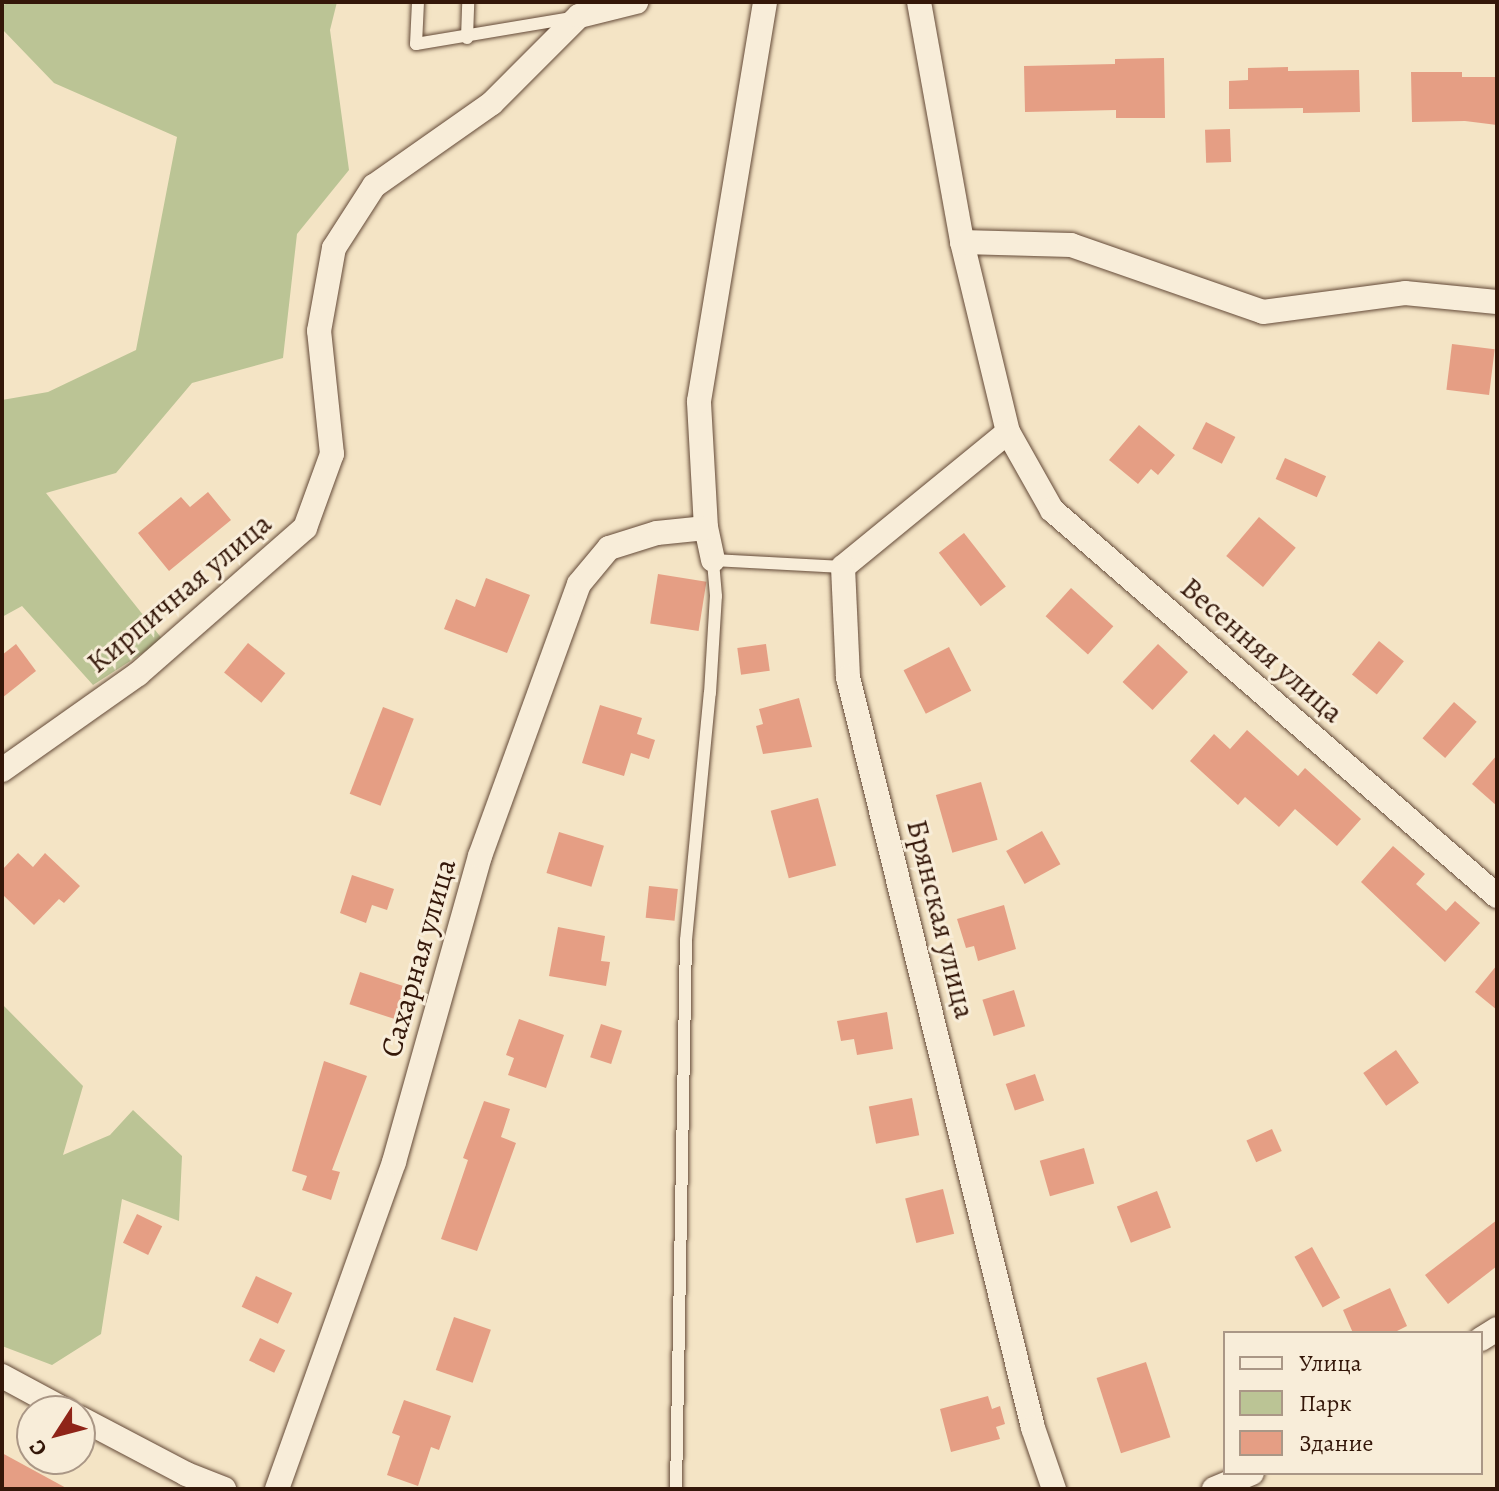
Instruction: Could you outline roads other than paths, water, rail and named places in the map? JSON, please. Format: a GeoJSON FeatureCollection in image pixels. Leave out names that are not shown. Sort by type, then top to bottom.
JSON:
{"type":"FeatureCollection","features":[{"type":"Feature","properties":{"kind":"street"},"geometry":{"type":"LineString","coordinates":[[579,16],[636,2]]}},
{"type":"Feature","properties":{"kind":"street"},"geometry":{"type":"LineString","coordinates":[[713,560],[706,528],[699,401],[765,2]]}},
{"type":"Feature","properties":{"kind":"street","name":"Весенняя улица"},"geometry":{"type":"LineString","coordinates":[[919,2],[962,242],[1008,432],[1052,510],[1497,896]]}},
{"type":"Feature","properties":{"kind":"street","name":"Кирпичная улица"},"geometry":{"type":"LineString","coordinates":[[2,770],[138,674],[305,528],[332,454],[319,331],[334,248],[374,186],[492,103],[579,16]]}},
{"type":"Feature","properties":{"kind":"street"},"geometry":{"type":"LineString","coordinates":[[962,242],[1071,245],[1263,312],[1405,293],[1497,302]]}},
{"type":"Feature","properties":{"kind":"street"},"geometry":{"type":"LineString","coordinates":[[843,567],[1008,432]]}},
{"type":"Feature","properties":{"kind":"street","name":"Сахарная улица"},"geometry":{"type":"LineString","coordinates":[[277,1489],[394,1162],[480,856],[579,584],[609,548],[657,533],[706,528]]}},
{"type":"Feature","properties":{"kind":"street","name":"Брянская улица"},"geometry":{"type":"LineString","coordinates":[[843,567],[848,677],[1033,1428],[1054,1489]]}},
{"type":"Feature","properties":{"kind":"street"},"geometry":{"type":"LineString","coordinates":[[2,1376],[37,1395]]}},
{"type":"Feature","properties":{"kind":"street"},"geometry":{"type":"LineString","coordinates":[[96,1426],[186,1474],[224,1489]]}},
{"type":"Feature","properties":{"kind":"street"},"geometry":{"type":"LineString","coordinates":[[1214,1489],[1247,1475]]}},
{"type":"Feature","properties":{"kind":"lane"},"geometry":{"type":"LineString","coordinates":[[418,2],[416,44],[467,38],[579,16]]}},
{"type":"Feature","properties":{"kind":"lane"},"geometry":{"type":"LineString","coordinates":[[467,38],[468,2]]}},
{"type":"Feature","properties":{"kind":"lane"},"geometry":{"type":"LineString","coordinates":[[676,1489],[686,940],[710,693],[716,596],[713,560],[843,567]]}}]}
